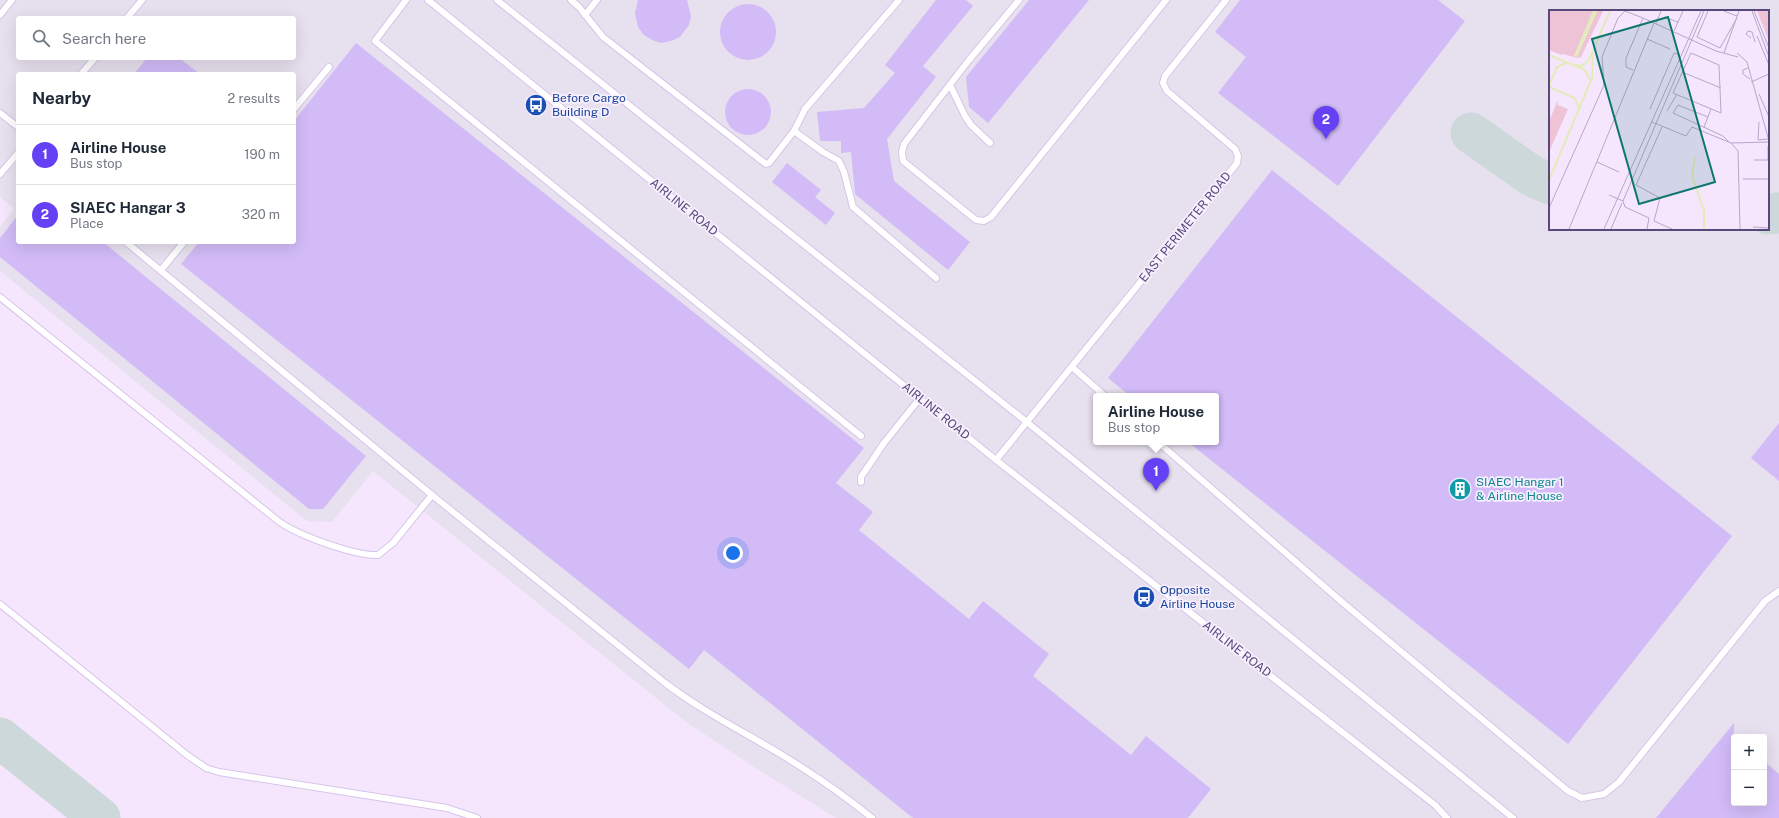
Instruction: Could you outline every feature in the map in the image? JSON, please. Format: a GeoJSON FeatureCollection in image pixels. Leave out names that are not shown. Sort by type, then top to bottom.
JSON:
{"type":"FeatureCollection","features":[{"type":"Feature","properties":{"kind":"lane"},"geometry":{"type":"LineString","coordinates":[[0,15],[12,0]]}},
{"type":"Feature","properties":{"kind":"lane"},"geometry":{"type":"LineString","coordinates":[[129,16],[142,0]]}},
{"type":"Feature","properties":{"kind":"lane"},"geometry":{"type":"LineString","coordinates":[[406,0],[375,41],[861,436]]}},
{"type":"Feature","properties":{"kind":"lane","name":"AIRLINE ROAD"},"geometry":{"type":"LineString","coordinates":[[428,0],[996,460],[1435,805],[1447,818]]}},
{"type":"Feature","properties":{"kind":"lane"},"geometry":{"type":"LineString","coordinates":[[497,0],[1028,422],[1513,818]]}},
{"type":"Feature","properties":{"kind":"lane"},"geometry":{"type":"LineString","coordinates":[[571,0],[603,37],[763,163],[769,163],[794,131],[805,109],[899,0]]}},
{"type":"Feature","properties":{"kind":"lane"},"geometry":{"type":"LineString","coordinates":[[585,15],[597,0]]}},
{"type":"Feature","properties":{"kind":"lane"},"geometry":{"type":"LineString","coordinates":[[1019,0],[904,144],[902,152],[902,161],[976,220],[984,221],[991,217],[1166,0]]}},
{"type":"Feature","properties":{"kind":"lane","name":"EAST PERIMETER ROAD"},"geometry":{"type":"LineString","coordinates":[[996,460],[1237,163],[1238,156],[1235,149],[1167,90],[1163,84],[1165,76],[1226,0]]}},
{"type":"Feature","properties":{"kind":"lane"},"geometry":{"type":"LineString","coordinates":[[84,72],[93,60]]}},
{"type":"Feature","properties":{"kind":"lane"},"geometry":{"type":"LineString","coordinates":[[296,107],[329,66]]}},
{"type":"Feature","properties":{"kind":"lane"},"geometry":{"type":"LineString","coordinates":[[950,85],[971,125],[990,143]]}},
{"type":"Feature","properties":{"kind":"lane"},"geometry":{"type":"LineString","coordinates":[[0,113],[16,125]]}},
{"type":"Feature","properties":{"kind":"lane"},"geometry":{"type":"LineString","coordinates":[[794,131],[823,152],[839,161],[844,172],[853,207],[936,278]]}},
{"type":"Feature","properties":{"kind":"lane"},"geometry":{"type":"LineString","coordinates":[[0,174],[16,156]]}},
{"type":"Feature","properties":{"kind":"lane"},"geometry":{"type":"LineString","coordinates":[[128,244],[432,494],[688,700],[817,777],[872,818]]}},
{"type":"Feature","properties":{"kind":"lane"},"geometry":{"type":"LineString","coordinates":[[161,270],[182,244]]}},
{"type":"Feature","properties":{"kind":"lane"},"geometry":{"type":"LineString","coordinates":[[0,297],[277,520],[297,532],[357,554],[378,555],[393,543],[432,494]]}},
{"type":"Feature","properties":{"kind":"lane"},"geometry":{"type":"LineString","coordinates":[[1072,367],[1102,393]]}},
{"type":"Feature","properties":{"kind":"lane"},"geometry":{"type":"LineString","coordinates":[[861,482],[861,477],[884,443],[920,398]]}},
{"type":"Feature","properties":{"kind":"lane"},"geometry":{"type":"LineString","coordinates":[[1161,445],[1354,612],[1568,791],[1582,798],[1604,794],[1618,782],[1765,601],[1779,591]]}},
{"type":"Feature","properties":{"kind":"lane"},"geometry":{"type":"LineString","coordinates":[[0,604],[187,755],[206,768],[220,772],[447,808],[477,818]]}},
{"type":"Feature","properties":{"kind":"shaded area"},"geometry":{"type":"Polygon","coordinates":[[[0,0],[1779,0],[1779,818],[836,818],[757,769],[686,722],[373,471],[332,522],[307,521],[0,271],[0,227],[14,209],[0,197],[0,0]]]}},
{"type":"Feature","properties":{"kind":"building"},"geometry":{"type":"Polygon","coordinates":[[[638,0],[687,0],[691,16],[689,25],[680,37],[671,41],[661,43],[652,40],[644,35],[638,27],[635,13],[638,0]]]}},
{"type":"Feature","properties":{"kind":"building"},"geometry":{"type":"Polygon","coordinates":[[[936,0],[966,0],[973,6],[923,66],[936,77],[887,139],[894,181],[970,242],[948,270],[855,194],[851,152],[841,153],[841,141],[820,141],[817,112],[864,108],[895,73],[885,65],[936,0]]]}},
{"type":"Feature","properties":{"kind":"building"},"geometry":{"type":"Polygon","coordinates":[[[1029,0],[1089,0],[988,123],[969,107],[966,77],[1029,0]]]}},
{"type":"Feature","properties":{"kind":"building"},"geometry":{"type":"Polygon","coordinates":[[[1240,0],[1438,0],[1465,21],[1338,186],[1218,93],[1246,57],[1215,32],[1240,0]]]}},
{"type":"Feature","properties":{"kind":"building"},"geometry":{"type":"Polygon","coordinates":[[[748,4],[759,6],[768,12],[774,21],[776,32],[774,43],[768,52],[759,58],[748,60],[737,58],[728,52],[722,43],[720,32],[722,21],[728,12],[737,6],[748,4]]]}},
{"type":"Feature","properties":{"kind":"building"},"geometry":{"type":"Polygon","coordinates":[[[356,43],[864,448],[836,483],[873,512],[859,530],[969,619],[983,601],[1049,654],[1033,676],[1131,755],[1146,736],[1211,789],[1188,818],[913,818],[704,650],[689,669],[181,264],[197,244],[296,244],[296,118],[356,43]]]}},
{"type":"Feature","properties":{"kind":"building"},"geometry":{"type":"Polygon","coordinates":[[[145,60],[182,60],[197,72],[136,72],[145,60]]]}},
{"type":"Feature","properties":{"kind":"building"},"geometry":{"type":"Polygon","coordinates":[[[743,89],[753,89],[761,93],[767,99],[771,107],[771,117],[767,125],[761,131],[753,135],[743,135],[735,131],[729,125],[725,117],[725,107],[729,99],[735,93],[743,89]]]}},
{"type":"Feature","properties":{"kind":"building"},"geometry":{"type":"Polygon","coordinates":[[[787,163],[821,190],[815,197],[835,213],[826,225],[772,182],[787,163]]]}},
{"type":"Feature","properties":{"kind":"building","name":"SIAEC Hangar 1 & Airline House"},"geometry":{"type":"Polygon","coordinates":[[[1272,170],[1732,536],[1568,744],[1192,445],[1219,445],[1219,393],[1126,393],[1108,378],[1272,170]]]}},
{"type":"Feature","properties":{"kind":"building"},"geometry":{"type":"Polygon","coordinates":[[[16,218],[16,244],[105,244],[366,456],[323,509],[309,509],[0,257],[0,238],[16,218]]]}},
{"type":"Feature","properties":{"kind":"building"},"geometry":{"type":"Polygon","coordinates":[[[1779,423],[1779,481],[1751,458],[1779,423]]]}},
{"type":"Feature","properties":{"kind":"building"},"geometry":{"type":"Polygon","coordinates":[[[1734,723],[1734,734],[1731,734],[1731,806],[1767,806],[1767,764],[1779,774],[1779,818],[1656,818],[1734,723]]]}},
{"type":"Feature","properties":{"kind":"taxiway"},"geometry":{"type":"LineString","coordinates":[[1471,133],[1532,176],[1549,184]]}},
{"type":"Feature","properties":{"kind":"taxiway"},"geometry":{"type":"LineString","coordinates":[[1769,214],[1779,213]]}},
{"type":"Feature","properties":{"kind":"taxiway"},"geometry":{"type":"LineString","coordinates":[[0,738],[100,818]]}},
{"type":"Feature","properties":{"kind":"place","name":"Before Cargo Building D"},"geometry":{"type":"Point","coordinates":[536,105]}},
{"type":"Feature","properties":{"kind":"place","name":"SIAEC Hangar 3"},"geometry":{"type":"Point","coordinates":[1326,139]}},
{"type":"Feature","properties":{"kind":"place","name":"SIAEC Hangar 1 & Airline House"},"geometry":{"type":"Point","coordinates":[1460,489]}},
{"type":"Feature","properties":{"kind":"place","name":"Airline House"},"geometry":{"type":"Point","coordinates":[1156,491]}},
{"type":"Feature","properties":{"kind":"place","name":"Opposite Airline House"},"geometry":{"type":"Point","coordinates":[1144,597]}}]}
